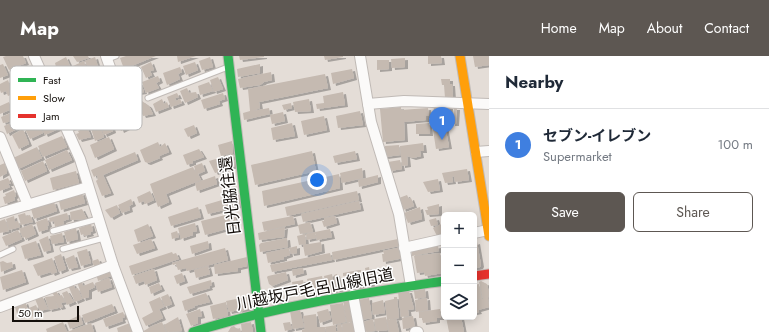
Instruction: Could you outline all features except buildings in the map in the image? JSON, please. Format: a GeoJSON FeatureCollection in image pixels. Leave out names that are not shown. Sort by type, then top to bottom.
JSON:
{"type":"FeatureCollection","features":[{"type":"Feature","properties":{"kind":"street"},"geometry":{"type":"LineString","coordinates":[[34,56],[38,66]]}},
{"type":"Feature","properties":{"kind":"street","name":"日光脇往還"},"geometry":{"type":"LineString","coordinates":[[228,56],[261,332]]}},
{"type":"Feature","properties":{"kind":"street"},"geometry":{"type":"LineString","coordinates":[[360,56],[371,122],[399,214],[411,286]]}},
{"type":"Feature","properties":{"kind":"street"},"geometry":{"type":"LineString","coordinates":[[460,56],[488,233],[477,233]]}},
{"type":"Feature","properties":{"kind":"street"},"geometry":{"type":"LineString","coordinates":[[368,104],[404,101],[468,105],[489,104]]}},
{"type":"Feature","properties":{"kind":"street"},"geometry":{"type":"LineString","coordinates":[[67,130],[80,159],[113,265],[138,332]]}},
{"type":"Feature","properties":{"kind":"street"},"geometry":{"type":"LineString","coordinates":[[0,138],[28,205]]}},
{"type":"Feature","properties":{"kind":"street"},"geometry":{"type":"LineString","coordinates":[[476,152],[489,151]]}},
{"type":"Feature","properties":{"kind":"street"},"geometry":{"type":"LineString","coordinates":[[0,212],[88,187]]}},
{"type":"Feature","properties":{"kind":"street"},"geometry":{"type":"LineString","coordinates":[[404,248],[441,240]]}},
{"type":"Feature","properties":{"kind":"street"},"geometry":{"type":"LineString","coordinates":[[0,307],[113,265]]}},
{"type":"Feature","properties":{"kind":"street"},"geometry":{"type":"LineString","coordinates":[[477,276],[489,274]]}},
{"type":"Feature","properties":{"kind":"street","name":"川越坂戸毛呂山線旧道"},"geometry":{"type":"LineString","coordinates":[[193,332],[258,313],[353,295],[441,281]]}},
{"type":"Feature","properties":{"kind":"street"},"geometry":{"type":"LineString","coordinates":[[353,295],[360,332]]}},
{"type":"Feature","properties":{"kind":"lane"},"geometry":{"type":"LineString","coordinates":[[148,98],[230,67]]}},
{"type":"Feature","properties":{"kind":"lane"},"geometry":{"type":"LineString","coordinates":[[53,231],[98,219]]}},
{"type":"Feature","properties":{"kind":"lane"},"geometry":{"type":"LineString","coordinates":[[63,249],[104,238]]}},
{"type":"Feature","properties":{"kind":"lane"},"geometry":{"type":"LineString","coordinates":[[0,255],[13,249]]}},
{"type":"Feature","properties":{"kind":"traffic: fast"},"geometry":{"type":"LineString","coordinates":[[228,56],[261,332]]}},
{"type":"Feature","properties":{"kind":"traffic: fast"},"geometry":{"type":"LineString","coordinates":[[193,332],[286,308],[349,296],[441,281]]}},
{"type":"Feature","properties":{"kind":"traffic: slow"},"geometry":{"type":"LineString","coordinates":[[460,56],[489,236]]}},
{"type":"Feature","properties":{"kind":"traffic: jam"},"geometry":{"type":"LineString","coordinates":[[477,276],[489,274]]}},
{"type":"Feature","properties":{"kind":"place","name":"セブン-イレブン"},"geometry":{"type":"Point","coordinates":[442,140]}}]}
